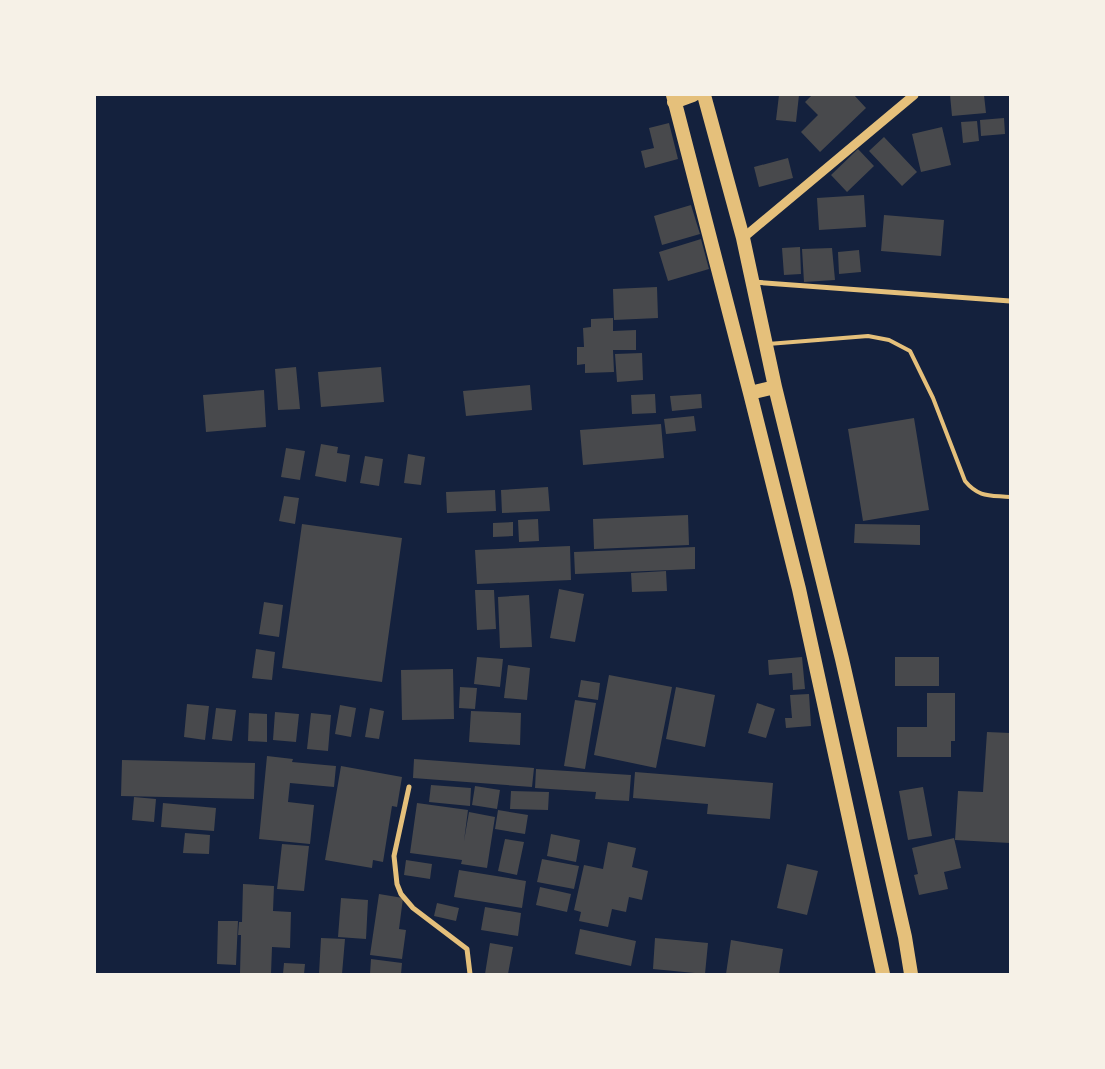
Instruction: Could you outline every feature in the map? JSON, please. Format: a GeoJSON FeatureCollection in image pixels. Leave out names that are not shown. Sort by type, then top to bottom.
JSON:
{"type":"FeatureCollection","features":[{"type":"Feature","properties":{"kind":"highway"},"geometry":{"type":"LineString","coordinates":[[693,95],[673,99],[799,589],[883,974]]}},
{"type":"Feature","properties":{"kind":"highway"},"geometry":{"type":"LineString","coordinates":[[704,95],[743,238],[775,387],[842,658],[905,937],[911,974]]}},
{"type":"Feature","properties":{"kind":"highway"},"geometry":{"type":"LineString","coordinates":[[750,394],[775,387]]}},
{"type":"Feature","properties":{"kind":"street"},"geometry":{"type":"LineString","coordinates":[[743,238],[914,95]]}},
{"type":"Feature","properties":{"kind":"street"},"geometry":{"type":"LineString","coordinates":[[752,282],[1010,301]]}},
{"type":"Feature","properties":{"kind":"street"},"geometry":{"type":"LineString","coordinates":[[409,787],[394,856],[400,894],[413,908],[467,948],[470,974]]}},
{"type":"Feature","properties":{"kind":"lane"},"geometry":{"type":"LineString","coordinates":[[766,344],[868,336],[889,340],[910,351],[933,398],[965,481],[980,494],[1010,497]]}},
{"type":"Feature","properties":{"kind":"building"},"geometry":{"type":"Polygon","coordinates":[[[779,95],[799,95],[796,122],[776,120],[779,95]]]}},
{"type":"Feature","properties":{"kind":"building"},"geometry":{"type":"Polygon","coordinates":[[[812,95],[854,95],[866,108],[820,152],[801,132],[818,115],[805,102],[812,95]]]}},
{"type":"Feature","properties":{"kind":"building"},"geometry":{"type":"Polygon","coordinates":[[[950,95],[984,95],[986,113],[952,116],[950,95]]]}},
{"type":"Feature","properties":{"kind":"building"},"geometry":{"type":"Polygon","coordinates":[[[1004,118],[1005,134],[981,136],[980,120],[1004,118]]]}},
{"type":"Feature","properties":{"kind":"building"},"geometry":{"type":"Polygon","coordinates":[[[977,121],[979,141],[963,143],[961,122],[977,121]]]}},
{"type":"Feature","properties":{"kind":"building"},"geometry":{"type":"Polygon","coordinates":[[[669,123],[678,159],[645,168],[641,151],[654,148],[649,128],[669,123]]]}},
{"type":"Feature","properties":{"kind":"building"},"geometry":{"type":"Polygon","coordinates":[[[942,127],[951,165],[921,172],[912,134],[942,127]]]}},
{"type":"Feature","properties":{"kind":"building"},"geometry":{"type":"Polygon","coordinates":[[[884,137],[917,172],[902,186],[869,151],[884,137]]]}},
{"type":"Feature","properties":{"kind":"building"},"geometry":{"type":"Polygon","coordinates":[[[858,149],[874,166],[847,192],[831,175],[858,149]]]}},
{"type":"Feature","properties":{"kind":"building"},"geometry":{"type":"Polygon","coordinates":[[[788,158],[793,178],[759,187],[754,167],[788,158]]]}},
{"type":"Feature","properties":{"kind":"building"},"geometry":{"type":"Polygon","coordinates":[[[864,195],[866,227],[819,230],[817,198],[864,195]]]}},
{"type":"Feature","properties":{"kind":"building"},"geometry":{"type":"Polygon","coordinates":[[[691,205],[700,234],[662,245],[654,216],[691,205]]]}},
{"type":"Feature","properties":{"kind":"building"},"geometry":{"type":"Polygon","coordinates":[[[884,215],[944,220],[941,256],[881,251],[884,215]]]}},
{"type":"Feature","properties":{"kind":"building"},"geometry":{"type":"Polygon","coordinates":[[[701,239],[709,269],[668,281],[659,252],[701,239]]]}},
{"type":"Feature","properties":{"kind":"building"},"geometry":{"type":"Polygon","coordinates":[[[800,247],[801,274],[784,275],[782,248],[800,247]]]}},
{"type":"Feature","properties":{"kind":"building"},"geometry":{"type":"Polygon","coordinates":[[[832,248],[835,280],[804,282],[802,249],[832,248]]]}},
{"type":"Feature","properties":{"kind":"building"},"geometry":{"type":"Polygon","coordinates":[[[859,250],[861,272],[839,274],[838,252],[859,250]]]}},
{"type":"Feature","properties":{"kind":"building"},"geometry":{"type":"Polygon","coordinates":[[[657,287],[658,318],[614,320],[613,289],[657,287]]]}},
{"type":"Feature","properties":{"kind":"building"},"geometry":{"type":"Polygon","coordinates":[[[613,318],[613,331],[636,330],[636,350],[613,350],[614,372],[585,373],[585,364],[577,365],[577,347],[584,347],[583,328],[591,327],[591,319],[613,318]]]}},
{"type":"Feature","properties":{"kind":"building"},"geometry":{"type":"Polygon","coordinates":[[[642,353],[643,380],[617,382],[615,354],[642,353]]]}},
{"type":"Feature","properties":{"kind":"building"},"geometry":{"type":"Polygon","coordinates":[[[296,367],[300,409],[278,410],[275,369],[296,367]]]}},
{"type":"Feature","properties":{"kind":"building"},"geometry":{"type":"Polygon","coordinates":[[[381,367],[384,402],[321,407],[318,372],[381,367]]]}},
{"type":"Feature","properties":{"kind":"building"},"geometry":{"type":"Polygon","coordinates":[[[530,385],[532,410],[466,416],[463,391],[530,385]]]}},
{"type":"Feature","properties":{"kind":"building"},"geometry":{"type":"Polygon","coordinates":[[[264,390],[266,427],[206,432],[203,395],[264,390]]]}},
{"type":"Feature","properties":{"kind":"building"},"geometry":{"type":"Polygon","coordinates":[[[655,394],[656,413],[632,414],[631,395],[655,394]]]}},
{"type":"Feature","properties":{"kind":"building"},"geometry":{"type":"Polygon","coordinates":[[[701,394],[702,408],[672,411],[670,396],[701,394]]]}},
{"type":"Feature","properties":{"kind":"building"},"geometry":{"type":"Polygon","coordinates":[[[694,416],[696,431],[666,434],[664,419],[694,416]]]}},
{"type":"Feature","properties":{"kind":"building"},"geometry":{"type":"Polygon","coordinates":[[[914,418],[929,510],[863,521],[848,429],[914,418]]]}},
{"type":"Feature","properties":{"kind":"building"},"geometry":{"type":"Polygon","coordinates":[[[661,424],[664,458],[583,465],[580,430],[661,424]]]}},
{"type":"Feature","properties":{"kind":"building"},"geometry":{"type":"Polygon","coordinates":[[[321,444],[338,447],[337,453],[350,455],[346,482],[315,476],[321,444]]]}},
{"type":"Feature","properties":{"kind":"building"},"geometry":{"type":"Polygon","coordinates":[[[286,448],[305,451],[300,480],[281,477],[286,448]]]}},
{"type":"Feature","properties":{"kind":"building"},"geometry":{"type":"Polygon","coordinates":[[[408,454],[425,457],[421,485],[404,483],[408,454]]]}},
{"type":"Feature","properties":{"kind":"building"},"geometry":{"type":"Polygon","coordinates":[[[365,456],[383,459],[379,486],[360,483],[365,456]]]}},
{"type":"Feature","properties":{"kind":"building"},"geometry":{"type":"Polygon","coordinates":[[[548,487],[550,511],[502,513],[501,490],[548,487]]]}},
{"type":"Feature","properties":{"kind":"building"},"geometry":{"type":"Polygon","coordinates":[[[495,490],[496,511],[447,513],[446,492],[495,490]]]}},
{"type":"Feature","properties":{"kind":"building"},"geometry":{"type":"Polygon","coordinates":[[[284,496],[299,498],[295,524],[279,521],[284,496]]]}},
{"type":"Feature","properties":{"kind":"building"},"geometry":{"type":"Polygon","coordinates":[[[688,515],[689,545],[594,549],[593,519],[688,515]]]}},
{"type":"Feature","properties":{"kind":"building"},"geometry":{"type":"Polygon","coordinates":[[[538,519],[539,541],[519,542],[518,520],[538,519]]]}},
{"type":"Feature","properties":{"kind":"building"},"geometry":{"type":"Polygon","coordinates":[[[513,522],[513,536],[493,537],[493,523],[513,522]]]}},
{"type":"Feature","properties":{"kind":"building"},"geometry":{"type":"Polygon","coordinates":[[[302,524],[402,538],[382,682],[282,668],[302,524]]]}},
{"type":"Feature","properties":{"kind":"building"},"geometry":{"type":"Polygon","coordinates":[[[855,524],[920,525],[920,545],[854,543],[855,524]]]}},
{"type":"Feature","properties":{"kind":"building"},"geometry":{"type":"Polygon","coordinates":[[[570,546],[571,580],[477,584],[475,550],[570,546]]]}},
{"type":"Feature","properties":{"kind":"building"},"geometry":{"type":"Polygon","coordinates":[[[695,547],[695,569],[575,574],[574,552],[695,547]]]}},
{"type":"Feature","properties":{"kind":"building"},"geometry":{"type":"Polygon","coordinates":[[[666,571],[667,591],[632,592],[631,573],[666,571]]]}},
{"type":"Feature","properties":{"kind":"building"},"geometry":{"type":"Polygon","coordinates":[[[559,589],[584,594],[575,642],[550,638],[559,589]]]}},
{"type":"Feature","properties":{"kind":"building"},"geometry":{"type":"Polygon","coordinates":[[[475,590],[494,590],[496,629],[477,630],[475,590]]]}},
{"type":"Feature","properties":{"kind":"building"},"geometry":{"type":"Polygon","coordinates":[[[529,595],[532,647],[500,648],[498,597],[529,595]]]}},
{"type":"Feature","properties":{"kind":"building"},"geometry":{"type":"Polygon","coordinates":[[[264,602],[283,605],[279,637],[259,634],[264,602]]]}},
{"type":"Feature","properties":{"kind":"building"},"geometry":{"type":"Polygon","coordinates":[[[256,649],[275,652],[272,680],[252,678],[256,649]]]}},
{"type":"Feature","properties":{"kind":"building"},"geometry":{"type":"Polygon","coordinates":[[[477,657],[503,659],[500,687],[474,684],[477,657]]]}},
{"type":"Feature","properties":{"kind":"building"},"geometry":{"type":"Polygon","coordinates":[[[802,657],[805,689],[793,690],[792,673],[769,675],[768,660],[802,657]]]}},
{"type":"Feature","properties":{"kind":"building"},"geometry":{"type":"Polygon","coordinates":[[[895,657],[939,657],[939,686],[895,686],[895,657]]]}},
{"type":"Feature","properties":{"kind":"building"},"geometry":{"type":"Polygon","coordinates":[[[508,665],[530,668],[527,700],[504,698],[508,665]]]}},
{"type":"Feature","properties":{"kind":"building"},"geometry":{"type":"Polygon","coordinates":[[[453,669],[454,719],[402,720],[401,670],[453,669]]]}},
{"type":"Feature","properties":{"kind":"building"},"geometry":{"type":"Polygon","coordinates":[[[609,675],[672,687],[656,768],[594,755],[609,675]]]}},
{"type":"Feature","properties":{"kind":"building"},"geometry":{"type":"Polygon","coordinates":[[[581,680],[600,683],[598,700],[578,697],[581,680]]]}},
{"type":"Feature","properties":{"kind":"building"},"geometry":{"type":"Polygon","coordinates":[[[460,687],[477,688],[475,709],[459,708],[460,687]]]}},
{"type":"Feature","properties":{"kind":"building"},"geometry":{"type":"Polygon","coordinates":[[[676,687],[715,695],[705,747],[666,739],[676,687]]]}},
{"type":"Feature","properties":{"kind":"building"},"geometry":{"type":"Polygon","coordinates":[[[927,693],[955,693],[955,741],[951,741],[951,757],[897,757],[897,727],[927,727],[927,693]]]}},
{"type":"Feature","properties":{"kind":"building"},"geometry":{"type":"Polygon","coordinates":[[[809,694],[811,726],[786,728],[785,718],[792,718],[790,695],[809,694]]]}},
{"type":"Feature","properties":{"kind":"building"},"geometry":{"type":"Polygon","coordinates":[[[575,700],[596,703],[585,769],[564,766],[575,700]]]}},
{"type":"Feature","properties":{"kind":"building"},"geometry":{"type":"Polygon","coordinates":[[[757,703],[775,709],[766,738],[748,733],[757,703]]]}},
{"type":"Feature","properties":{"kind":"building"},"geometry":{"type":"Polygon","coordinates":[[[187,704],[209,706],[205,740],[184,737],[187,704]]]}},
{"type":"Feature","properties":{"kind":"building"},"geometry":{"type":"Polygon","coordinates":[[[340,705],[356,708],[351,737],[335,734],[340,705]]]}},
{"type":"Feature","properties":{"kind":"building"},"geometry":{"type":"Polygon","coordinates":[[[216,708],[236,710],[232,741],[212,739],[216,708]]]}},
{"type":"Feature","properties":{"kind":"building"},"geometry":{"type":"Polygon","coordinates":[[[370,708],[384,711],[379,739],[365,737],[370,708]]]}},
{"type":"Feature","properties":{"kind":"building"},"geometry":{"type":"Polygon","coordinates":[[[471,711],[521,713],[520,745],[469,742],[471,711]]]}},
{"type":"Feature","properties":{"kind":"building"},"geometry":{"type":"Polygon","coordinates":[[[275,712],[299,714],[296,742],[273,740],[275,712]]]}},
{"type":"Feature","properties":{"kind":"building"},"geometry":{"type":"Polygon","coordinates":[[[249,713],[267,714],[267,742],[248,741],[249,713]]]}},
{"type":"Feature","properties":{"kind":"building"},"geometry":{"type":"Polygon","coordinates":[[[311,713],[331,715],[328,751],[307,749],[311,713]]]}},
{"type":"Feature","properties":{"kind":"building"},"geometry":{"type":"Polygon","coordinates":[[[987,732],[1010,733],[1010,843],[955,840],[958,791],[983,792],[987,732]]]}},
{"type":"Feature","properties":{"kind":"building"},"geometry":{"type":"Polygon","coordinates":[[[267,756],[293,759],[292,762],[336,766],[334,787],[290,783],[288,802],[314,805],[310,844],[259,839],[267,756]]]}},
{"type":"Feature","properties":{"kind":"building"},"geometry":{"type":"Polygon","coordinates":[[[414,759],[534,768],[532,787],[413,778],[414,759]]]}},
{"type":"Feature","properties":{"kind":"building"},"geometry":{"type":"Polygon","coordinates":[[[122,760],[255,763],[254,799],[121,796],[122,760]]]}},
{"type":"Feature","properties":{"kind":"building"},"geometry":{"type":"Polygon","coordinates":[[[341,766],[402,777],[397,807],[392,806],[383,862],[373,860],[372,868],[325,860],[341,766]]]}},
{"type":"Feature","properties":{"kind":"building"},"geometry":{"type":"Polygon","coordinates":[[[536,769],[631,775],[629,801],[595,799],[596,792],[535,788],[536,769]]]}},
{"type":"Feature","properties":{"kind":"building"},"geometry":{"type":"Polygon","coordinates":[[[635,772],[773,783],[770,819],[707,814],[708,804],[633,798],[635,772]]]}},
{"type":"Feature","properties":{"kind":"building"},"geometry":{"type":"Polygon","coordinates":[[[431,785],[471,788],[470,806],[429,802],[431,785]]]}},
{"type":"Feature","properties":{"kind":"building"},"geometry":{"type":"Polygon","coordinates":[[[475,786],[500,790],[497,809],[472,805],[475,786]]]}},
{"type":"Feature","properties":{"kind":"building"},"geometry":{"type":"Polygon","coordinates":[[[923,787],[932,836],[908,840],[899,791],[923,787]]]}},
{"type":"Feature","properties":{"kind":"building"},"geometry":{"type":"Polygon","coordinates":[[[511,791],[549,792],[548,810],[510,809],[511,791]]]}},
{"type":"Feature","properties":{"kind":"building"},"geometry":{"type":"Polygon","coordinates":[[[134,797],[156,799],[154,822],[132,820],[134,797]]]}},
{"type":"Feature","properties":{"kind":"building"},"geometry":{"type":"Polygon","coordinates":[[[163,803],[216,808],[214,831],[161,827],[163,803]]]}},
{"type":"Feature","properties":{"kind":"building"},"geometry":{"type":"Polygon","coordinates":[[[417,803],[468,810],[464,841],[469,812],[495,817],[487,868],[461,864],[462,860],[410,853],[417,803]]]}},
{"type":"Feature","properties":{"kind":"building"},"geometry":{"type":"Polygon","coordinates":[[[498,810],[528,815],[525,834],[495,829],[498,810]]]}},
{"type":"Feature","properties":{"kind":"building"},"geometry":{"type":"Polygon","coordinates":[[[185,833],[210,835],[209,854],[183,853],[185,833]]]}},
{"type":"Feature","properties":{"kind":"building"},"geometry":{"type":"Polygon","coordinates":[[[551,834],[580,840],[576,862],[547,856],[551,834]]]}},
{"type":"Feature","properties":{"kind":"building"},"geometry":{"type":"Polygon","coordinates":[[[954,838],[961,868],[944,872],[948,889],[919,895],[914,875],[918,874],[912,848],[954,838]]]}},
{"type":"Feature","properties":{"kind":"building"},"geometry":{"type":"Polygon","coordinates":[[[505,839],[524,842],[517,875],[498,871],[505,839]]]}},
{"type":"Feature","properties":{"kind":"building"},"geometry":{"type":"Polygon","coordinates":[[[608,842],[636,848],[632,867],[648,871],[642,900],[629,897],[626,912],[612,909],[608,927],[579,921],[581,912],[574,910],[584,865],[603,869],[608,842]]]}},
{"type":"Feature","properties":{"kind":"building"},"geometry":{"type":"Polygon","coordinates":[[[282,844],[309,846],[304,891],[277,889],[282,844]]]}},
{"type":"Feature","properties":{"kind":"building"},"geometry":{"type":"Polygon","coordinates":[[[542,859],[579,866],[574,889],[537,882],[542,859]]]}},
{"type":"Feature","properties":{"kind":"building"},"geometry":{"type":"Polygon","coordinates":[[[406,860],[432,864],[430,879],[404,875],[406,860]]]}},
{"type":"Feature","properties":{"kind":"building"},"geometry":{"type":"Polygon","coordinates":[[[787,864],[818,871],[807,915],[777,908],[787,864]]]}},
{"type":"Feature","properties":{"kind":"building"},"geometry":{"type":"Polygon","coordinates":[[[459,870],[526,881],[522,908],[454,897],[459,870]]]}},
{"type":"Feature","properties":{"kind":"building"},"geometry":{"type":"Polygon","coordinates":[[[243,884],[274,886],[273,911],[291,912],[290,948],[272,947],[271,974],[240,973],[241,935],[238,935],[239,922],[242,922],[243,884]]]}},
{"type":"Feature","properties":{"kind":"building"},"geometry":{"type":"Polygon","coordinates":[[[540,887],[571,894],[567,912],[536,905],[540,887]]]}},
{"type":"Feature","properties":{"kind":"building"},"geometry":{"type":"Polygon","coordinates":[[[379,894],[403,898],[399,929],[406,930],[402,959],[370,955],[379,894]]]}},
{"type":"Feature","properties":{"kind":"building"},"geometry":{"type":"Polygon","coordinates":[[[341,898],[368,900],[366,939],[338,937],[341,898]]]}},
{"type":"Feature","properties":{"kind":"building"},"geometry":{"type":"Polygon","coordinates":[[[437,903],[459,908],[456,921],[434,916],[437,903]]]}},
{"type":"Feature","properties":{"kind":"building"},"geometry":{"type":"Polygon","coordinates":[[[485,907],[521,913],[518,936],[481,930],[485,907]]]}},
{"type":"Feature","properties":{"kind":"building"},"geometry":{"type":"Polygon","coordinates":[[[218,921],[238,921],[236,965],[217,964],[218,921]]]}},
{"type":"Feature","properties":{"kind":"building"},"geometry":{"type":"Polygon","coordinates":[[[580,929],[636,941],[631,966],[575,954],[580,929]]]}},
{"type":"Feature","properties":{"kind":"building"},"geometry":{"type":"Polygon","coordinates":[[[321,938],[345,939],[342,974],[319,974],[321,938]]]}},
{"type":"Feature","properties":{"kind":"building"},"geometry":{"type":"Polygon","coordinates":[[[655,938],[708,943],[705,974],[653,969],[655,938]]]}},
{"type":"Feature","properties":{"kind":"building"},"geometry":{"type":"Polygon","coordinates":[[[731,940],[783,949],[779,974],[726,974],[731,940]]]}},
{"type":"Feature","properties":{"kind":"building"},"geometry":{"type":"Polygon","coordinates":[[[490,943],[513,947],[508,974],[485,974],[490,943]]]}},
{"type":"Feature","properties":{"kind":"building"},"geometry":{"type":"Polygon","coordinates":[[[371,959],[402,963],[401,974],[370,974],[371,959]]]}},
{"type":"Feature","properties":{"kind":"building"},"geometry":{"type":"Polygon","coordinates":[[[284,963],[305,964],[304,974],[283,974],[284,963]]]}}]}
